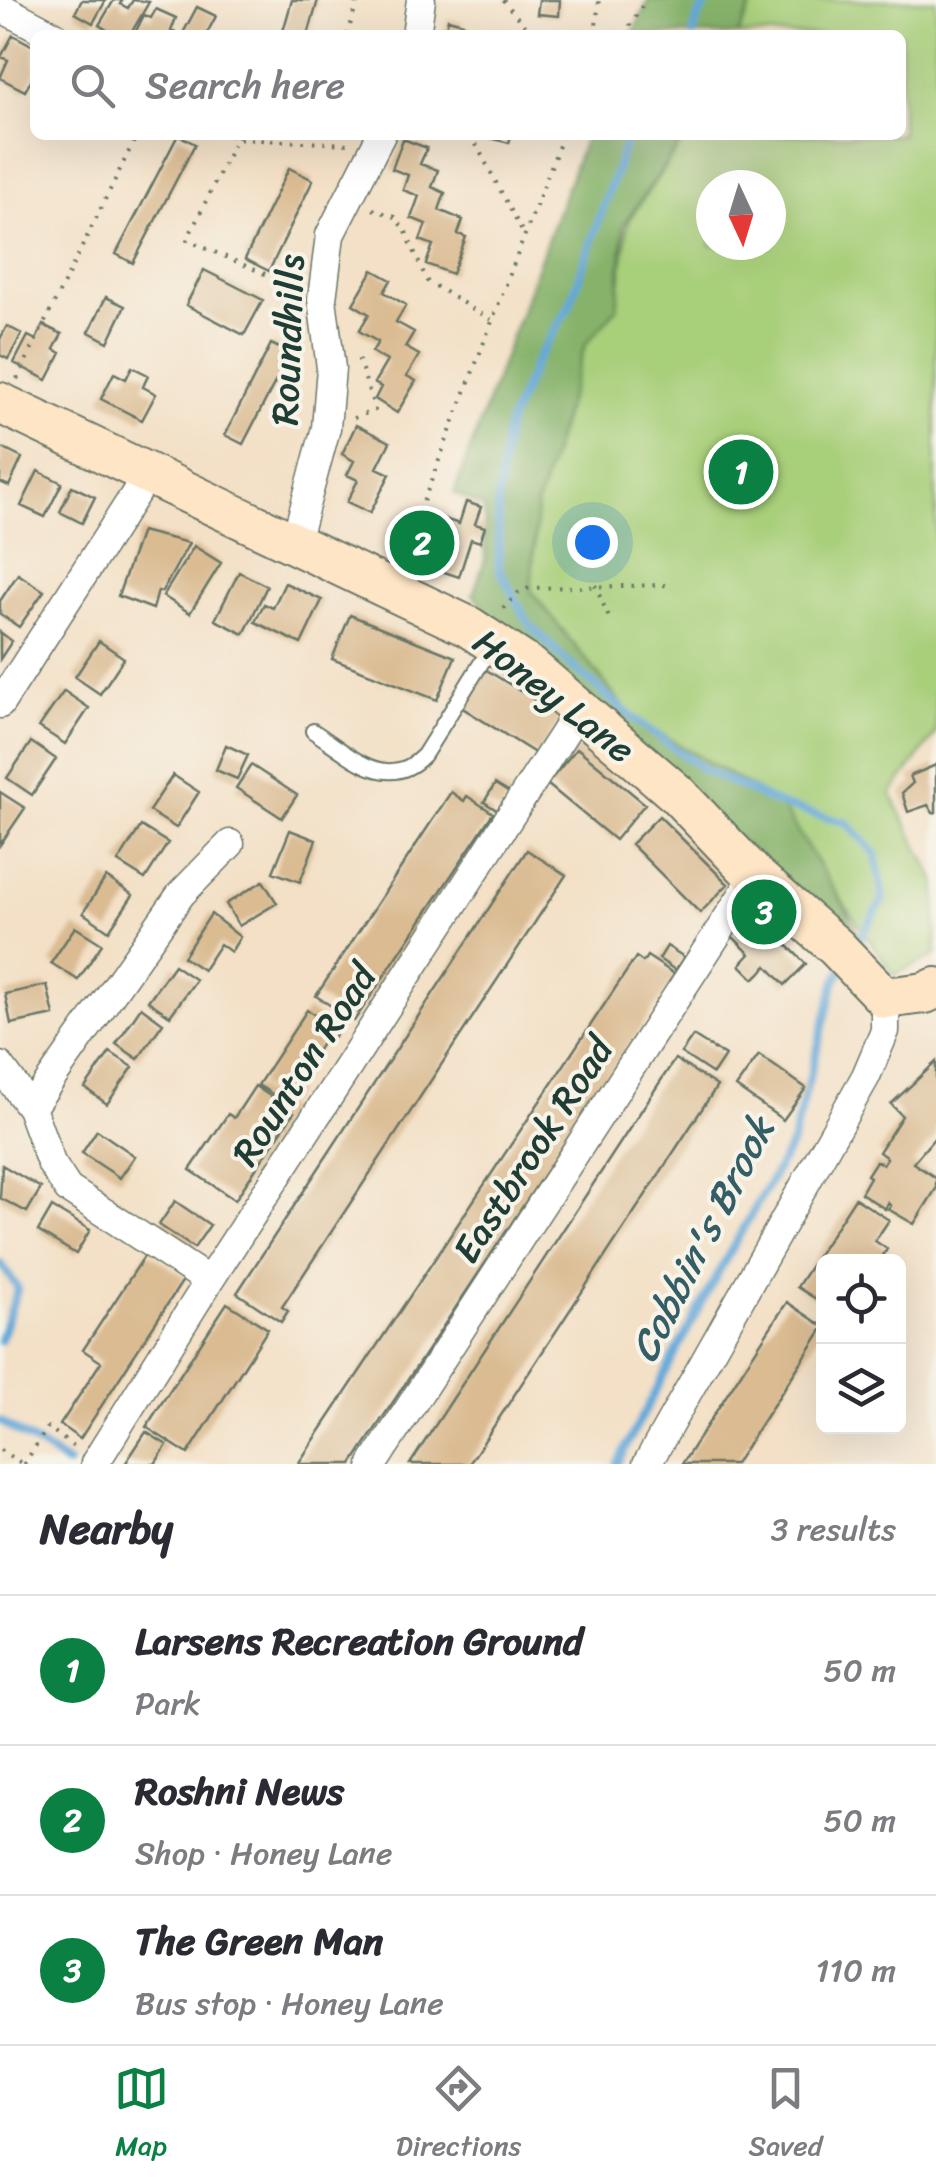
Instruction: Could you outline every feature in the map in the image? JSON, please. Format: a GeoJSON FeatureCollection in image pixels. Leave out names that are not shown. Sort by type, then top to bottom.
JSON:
{"type":"FeatureCollection","features":[{"type":"Feature","properties":{"kind":"street"},"geometry":{"type":"LineString","coordinates":[[417,30],[421,0]]}},
{"type":"Feature","properties":{"kind":"street"},"geometry":{"type":"LineString","coordinates":[[0,7],[44,30]]}},
{"type":"Feature","properties":{"kind":"street","name":"Roundhills"},"geometry":{"type":"LineString","coordinates":[[290,541],[300,524],[326,428],[331,368],[322,299],[330,234],[377,142]]}},
{"type":"Feature","properties":{"kind":"street","name":"Honey Lane"},"geometry":{"type":"LineString","coordinates":[[2,404],[390,588],[494,643],[530,667],[677,794],[755,876],[861,973]]}},
{"type":"Feature","properties":{"kind":"street"},"geometry":{"type":"LineString","coordinates":[[0,704],[148,474]]}},
{"type":"Feature","properties":{"kind":"street","name":"Rounton Road"},"geometry":{"type":"LineString","coordinates":[[95,1463],[208,1281],[578,710]]}},
{"type":"Feature","properties":{"kind":"street"},"geometry":{"type":"LineString","coordinates":[[31,1108],[180,894],[230,844]]}},
{"type":"Feature","properties":{"kind":"street","name":"Eastbrook Road"},"geometry":{"type":"LineString","coordinates":[[374,1464],[755,876]]}},
{"type":"Feature","properties":{"kind":"street"},"geometry":{"type":"LineString","coordinates":[[861,973],[925,993],[936,988]]}},
{"type":"Feature","properties":{"kind":"street"},"geometry":{"type":"LineString","coordinates":[[647,1464],[866,1076],[885,1031],[861,973]]}},
{"type":"Feature","properties":{"kind":"street"},"geometry":{"type":"LineString","coordinates":[[0,1066],[31,1108],[52,1163],[68,1188],[208,1281]]}},
{"type":"Feature","properties":{"kind":"lane"},"geometry":{"type":"LineString","coordinates":[[312,732],[370,768],[394,774],[411,769],[424,755],[494,643]]}},
{"type":"Feature","properties":{"kind":"path"},"geometry":{"type":"LineString","coordinates":[[349,30],[358,0]]}},
{"type":"Feature","properties":{"kind":"path"},"geometry":{"type":"LineString","coordinates":[[502,0],[528,30]]}},
{"type":"Feature","properties":{"kind":"path"},"geometry":{"type":"LineString","coordinates":[[596,30],[599,0]]}},
{"type":"Feature","properties":{"kind":"path"},"geometry":{"type":"LineString","coordinates":[[627,30],[646,0]]}},
{"type":"Feature","properties":{"kind":"path"},"geometry":{"type":"LineString","coordinates":[[2,404],[134,140]]}},
{"type":"Feature","properties":{"kind":"path"},"geometry":{"type":"LineString","coordinates":[[236,140],[186,240],[322,299]]}},
{"type":"Feature","properties":{"kind":"path"},"geometry":{"type":"LineString","coordinates":[[474,140],[524,235]]}},
{"type":"Feature","properties":{"kind":"path"},"geometry":{"type":"LineString","coordinates":[[390,588],[561,140]]}},
{"type":"Feature","properties":{"kind":"path"},"geometry":{"type":"LineString","coordinates":[[348,200],[394,217],[406,232],[428,281],[491,320]]}},
{"type":"Feature","properties":{"kind":"path"},"geometry":{"type":"LineString","coordinates":[[595,585],[610,620]]}},
{"type":"Feature","properties":{"kind":"path"},"geometry":{"type":"LineString","coordinates":[[507,605],[529,588],[670,586]]}},
{"type":"Feature","properties":{"kind":"path"},"geometry":{"type":"LineString","coordinates":[[0,1450],[23,1464],[48,1428],[95,1463]]}},
{"type":"Feature","properties":{"kind":"green space"},"geometry":{"type":"Polygon","coordinates":[[[649,0],[754,0],[740,30],[634,30],[649,0]]]}},
{"type":"Feature","properties":{"kind":"green space"},"geometry":{"type":"Polygon","coordinates":[[[754,0],[936,0],[936,733],[891,794],[936,882],[936,955],[894,975],[821,871],[781,805],[632,717],[531,591],[537,505],[585,345],[617,308],[628,221],[684,140],[906,140],[906,30],[740,30],[754,0]]]}},
{"type":"Feature","properties":{"kind":"green space"},"geometry":{"type":"Polygon","coordinates":[[[584,140],[683,140],[624,224],[617,308],[585,345],[537,505],[531,591],[632,717],[781,805],[842,902],[869,956],[492,620],[473,594],[485,560],[484,507],[454,493],[584,140]]]}},
{"type":"Feature","properties":{"kind":"building"},"geometry":{"type":"Polygon","coordinates":[[[82,0],[106,0],[93,23],[75,13],[82,0]]]}},
{"type":"Feature","properties":{"kind":"building"},"geometry":{"type":"Polygon","coordinates":[[[114,0],[122,0],[120,4],[128,8],[133,0],[149,2],[133,30],[107,30],[99,25],[114,0]]]}},
{"type":"Feature","properties":{"kind":"building"},"geometry":{"type":"Polygon","coordinates":[[[292,0],[318,0],[309,30],[283,30],[292,0]]]}},
{"type":"Feature","properties":{"kind":"building"},"geometry":{"type":"Polygon","coordinates":[[[539,0],[560,0],[559,16],[537,14],[539,0]]]}},
{"type":"Feature","properties":{"kind":"building"},"geometry":{"type":"Polygon","coordinates":[[[197,7],[216,16],[209,30],[185,30],[197,7]]]}},
{"type":"Feature","properties":{"kind":"building"},"geometry":{"type":"Polygon","coordinates":[[[156,9],[176,18],[171,30],[136,30],[144,15],[151,18],[156,9]]]}},
{"type":"Feature","properties":{"kind":"building"},"geometry":{"type":"Polygon","coordinates":[[[448,19],[463,23],[461,30],[445,30],[448,19]]]}},
{"type":"Feature","properties":{"kind":"building"},"geometry":{"type":"Polygon","coordinates":[[[13,35],[30,44],[30,82],[25,91],[0,78],[8,60],[1,57],[13,35]]]}},
{"type":"Feature","properties":{"kind":"building"},"geometry":{"type":"Polygon","coordinates":[[[175,140],[195,144],[133,263],[116,254],[175,140]]]}},
{"type":"Feature","properties":{"kind":"building"},"geometry":{"type":"Polygon","coordinates":[[[403,140],[427,148],[420,164],[438,170],[432,187],[445,193],[439,210],[463,220],[458,234],[466,237],[452,274],[426,264],[433,245],[420,240],[426,224],[411,218],[419,196],[403,190],[408,175],[392,169],[403,140]]]}},
{"type":"Feature","properties":{"kind":"building"},"geometry":{"type":"Polygon","coordinates":[[[289,168],[313,180],[269,271],[245,259],[289,168]]]}},
{"type":"Feature","properties":{"kind":"building"},"geometry":{"type":"Polygon","coordinates":[[[204,270],[263,300],[244,335],[186,305],[204,270]]]}},
{"type":"Feature","properties":{"kind":"building"},"geometry":{"type":"Polygon","coordinates":[[[373,270],[391,280],[384,292],[406,305],[396,322],[414,332],[405,347],[419,355],[407,376],[416,381],[397,413],[375,399],[381,387],[374,383],[387,361],[372,352],[378,342],[359,331],[369,314],[353,304],[373,270]]]}},
{"type":"Feature","properties":{"kind":"building"},"geometry":{"type":"Polygon","coordinates":[[[106,297],[125,306],[108,342],[89,332],[106,297]]]}},
{"type":"Feature","properties":{"kind":"building"},"geometry":{"type":"Polygon","coordinates":[[[43,325],[62,334],[54,349],[61,353],[47,380],[14,363],[28,336],[36,340],[43,325]]]}},
{"type":"Feature","properties":{"kind":"building"},"geometry":{"type":"Polygon","coordinates":[[[7,326],[22,334],[8,359],[0,355],[0,339],[7,326]]]}},
{"type":"Feature","properties":{"kind":"building"},"geometry":{"type":"Polygon","coordinates":[[[271,344],[290,353],[243,444],[225,435],[271,344]]]}},
{"type":"Feature","properties":{"kind":"building"},"geometry":{"type":"Polygon","coordinates":[[[132,367],[148,375],[143,387],[156,394],[142,420],[101,399],[114,373],[126,379],[132,367]]]}},
{"type":"Feature","properties":{"kind":"building"},"geometry":{"type":"Polygon","coordinates":[[[356,425],[390,442],[377,468],[390,474],[370,513],[347,502],[358,480],[347,475],[354,461],[342,454],[356,425]]]}},
{"type":"Feature","properties":{"kind":"building"},"geometry":{"type":"Polygon","coordinates":[[[0,447],[22,458],[9,486],[0,482],[0,447]]]}},
{"type":"Feature","properties":{"kind":"building"},"geometry":{"type":"Polygon","coordinates":[[[38,471],[62,483],[45,517],[21,506],[38,471]]]}},
{"type":"Feature","properties":{"kind":"building"},"geometry":{"type":"Polygon","coordinates":[[[72,486],[95,497],[82,523],[60,512],[72,486]]]}},
{"type":"Feature","properties":{"kind":"building"},"geometry":{"type":"Polygon","coordinates":[[[466,502],[481,507],[475,524],[485,527],[480,542],[471,539],[459,577],[426,566],[442,518],[459,524],[466,502]]]}},
{"type":"Feature","properties":{"kind":"building"},"geometry":{"type":"Polygon","coordinates":[[[141,531],[189,543],[162,592],[158,591],[153,609],[118,596],[141,531]]]}},
{"type":"Feature","properties":{"kind":"building"},"geometry":{"type":"Polygon","coordinates":[[[194,546],[221,563],[190,613],[163,596],[194,546]]]}},
{"type":"Feature","properties":{"kind":"building"},"geometry":{"type":"Polygon","coordinates":[[[239,572],[267,586],[244,634],[215,620],[239,572]]]}},
{"type":"Feature","properties":{"kind":"building"},"geometry":{"type":"Polygon","coordinates":[[[18,574],[44,591],[19,627],[0,614],[0,601],[18,574]]]}},
{"type":"Feature","properties":{"kind":"building"},"geometry":{"type":"Polygon","coordinates":[[[285,583],[322,600],[301,644],[255,622],[264,604],[273,608],[285,583]]]}},
{"type":"Feature","properties":{"kind":"building"},"geometry":{"type":"Polygon","coordinates":[[[350,615],[455,657],[437,700],[332,659],[350,615]]]}},
{"type":"Feature","properties":{"kind":"building"},"geometry":{"type":"Polygon","coordinates":[[[0,632],[12,641],[0,659],[0,632]]]}},
{"type":"Feature","properties":{"kind":"building"},"geometry":{"type":"Polygon","coordinates":[[[99,641],[124,658],[100,694],[75,677],[99,641]]]}},
{"type":"Feature","properties":{"kind":"building"},"geometry":{"type":"Polygon","coordinates":[[[485,669],[562,717],[538,755],[461,707],[485,669]]]}},
{"type":"Feature","properties":{"kind":"building"},"geometry":{"type":"Polygon","coordinates":[[[64,691],[89,708],[65,744],[39,727],[64,691]]]}},
{"type":"Feature","properties":{"kind":"building"},"geometry":{"type":"Polygon","coordinates":[[[31,742],[56,759],[32,795],[7,778],[31,742]]]}},
{"type":"Feature","properties":{"kind":"building"},"geometry":{"type":"Polygon","coordinates":[[[226,745],[248,755],[237,779],[216,770],[226,745]]]}},
{"type":"Feature","properties":{"kind":"building"},"geometry":{"type":"Polygon","coordinates":[[[577,748],[645,804],[615,840],[547,784],[577,748]]]}},
{"type":"Feature","properties":{"kind":"building"},"geometry":{"type":"Polygon","coordinates":[[[251,765],[297,795],[282,818],[236,788],[251,765]]]}},
{"type":"Feature","properties":{"kind":"building"},"geometry":{"type":"Polygon","coordinates":[[[936,765],[936,812],[928,805],[908,812],[902,793],[913,783],[910,776],[936,765]]]}},
{"type":"Feature","properties":{"kind":"building"},"geometry":{"type":"Polygon","coordinates":[[[173,775],[199,792],[176,828],[149,811],[173,775]]]}},
{"type":"Feature","properties":{"kind":"building"},"geometry":{"type":"Polygon","coordinates":[[[495,784],[511,794],[500,812],[484,802],[495,784]]]}},
{"type":"Feature","properties":{"kind":"building"},"geometry":{"type":"Polygon","coordinates":[[[0,792],[25,808],[0,845],[0,792]]]}},
{"type":"Feature","properties":{"kind":"building"},"geometry":{"type":"Polygon","coordinates":[[[451,792],[464,801],[467,796],[493,813],[354,1021],[316,996],[451,792]]]}},
{"type":"Feature","properties":{"kind":"building"},"geometry":{"type":"Polygon","coordinates":[[[659,816],[728,884],[700,913],[631,844],[659,816]]]}},
{"type":"Feature","properties":{"kind":"building"},"geometry":{"type":"Polygon","coordinates":[[[141,826],[168,843],[145,879],[118,862],[141,826]]]}},
{"type":"Feature","properties":{"kind":"building"},"geometry":{"type":"Polygon","coordinates":[[[290,830],[316,840],[300,882],[273,872],[290,830]]]}},
{"type":"Feature","properties":{"kind":"building"},"geometry":{"type":"Polygon","coordinates":[[[527,850],[566,875],[282,1307],[288,1311],[281,1322],[237,1293],[527,850]]]}},
{"type":"Feature","properties":{"kind":"building"},"geometry":{"type":"Polygon","coordinates":[[[106,877],[133,895],[109,931],[83,913],[106,877]]]}},
{"type":"Feature","properties":{"kind":"building"},"geometry":{"type":"Polygon","coordinates":[[[263,881],[277,903],[239,926],[226,904],[263,881]]]}},
{"type":"Feature","properties":{"kind":"building"},"geometry":{"type":"Polygon","coordinates":[[[755,913],[806,964],[785,985],[767,966],[754,979],[740,965],[750,954],[732,936],[755,913]]]}},
{"type":"Feature","properties":{"kind":"building"},"geometry":{"type":"Polygon","coordinates":[[[211,914],[240,937],[231,952],[220,944],[203,970],[183,957],[211,914]]]}},
{"type":"Feature","properties":{"kind":"building"},"geometry":{"type":"Polygon","coordinates":[[[75,927],[102,944],[78,980],[51,963],[75,927]]]}},
{"type":"Feature","properties":{"kind":"building"},"geometry":{"type":"Polygon","coordinates":[[[667,946],[684,957],[675,970],[659,959],[667,946]]]}},
{"type":"Feature","properties":{"kind":"building"},"geometry":{"type":"Polygon","coordinates":[[[647,956],[676,975],[352,1464],[298,1464],[636,957],[643,962],[647,956]]]}},
{"type":"Feature","properties":{"kind":"building"},"geometry":{"type":"Polygon","coordinates":[[[174,965],[196,980],[170,1016],[148,1001],[174,965]]]}},
{"type":"Feature","properties":{"kind":"building"},"geometry":{"type":"Polygon","coordinates":[[[47,985],[54,1015],[11,1024],[5,994],[47,985]]]}},
{"type":"Feature","properties":{"kind":"building"},"geometry":{"type":"Polygon","coordinates":[[[141,1007],[163,1023],[138,1059],[116,1044],[141,1007]]]}},
{"type":"Feature","properties":{"kind":"building"},"geometry":{"type":"Polygon","coordinates":[[[307,1010],[338,1030],[328,1045],[323,1042],[292,1090],[296,1092],[288,1104],[258,1085],[307,1010]]]}},
{"type":"Feature","properties":{"kind":"building"},"geometry":{"type":"Polygon","coordinates":[[[693,1036],[725,1056],[713,1074],[681,1053],[693,1036]]]}},
{"type":"Feature","properties":{"kind":"building"},"geometry":{"type":"Polygon","coordinates":[[[110,1052],[133,1067],[107,1104],[85,1088],[110,1052]]]}},
{"type":"Feature","properties":{"kind":"building"},"geometry":{"type":"Polygon","coordinates":[[[759,1055],[806,1088],[783,1120],[736,1087],[759,1055]]]}},
{"type":"Feature","properties":{"kind":"building"},"geometry":{"type":"Polygon","coordinates":[[[675,1059],[717,1086],[469,1464],[410,1464],[675,1059]]]}},
{"type":"Feature","properties":{"kind":"building"},"geometry":{"type":"Polygon","coordinates":[[[936,1062],[936,1136],[913,1163],[936,1178],[936,1189],[914,1224],[888,1209],[888,1203],[885,1209],[861,1193],[876,1161],[883,1164],[887,1158],[879,1152],[902,1116],[891,1104],[936,1062]]]}},
{"type":"Feature","properties":{"kind":"building"},"geometry":{"type":"Polygon","coordinates":[[[255,1086],[294,1112],[235,1200],[190,1170],[228,1114],[234,1118],[255,1086]]]}},
{"type":"Feature","properties":{"kind":"building"},"geometry":{"type":"Polygon","coordinates":[[[97,1130],[135,1156],[120,1178],[82,1153],[97,1130]]]}},
{"type":"Feature","properties":{"kind":"building"},"geometry":{"type":"Polygon","coordinates":[[[2,1165],[41,1188],[27,1212],[0,1198],[2,1165]]]}},
{"type":"Feature","properties":{"kind":"building"},"geometry":{"type":"Polygon","coordinates":[[[855,1198],[889,1220],[875,1241],[887,1249],[884,1254],[819,1254],[855,1198]]]}},
{"type":"Feature","properties":{"kind":"building"},"geometry":{"type":"Polygon","coordinates":[[[175,1201],[210,1225],[194,1248],[159,1225],[175,1201]]]}},
{"type":"Feature","properties":{"kind":"building"},"geometry":{"type":"Polygon","coordinates":[[[52,1207],[90,1230],[76,1254],[38,1231],[52,1207]]]}},
{"type":"Feature","properties":{"kind":"building"},"geometry":{"type":"Polygon","coordinates":[[[147,1252],[185,1277],[80,1439],[60,1425],[101,1362],[83,1350],[147,1252]]]}},
{"type":"Feature","properties":{"kind":"building"},"geometry":{"type":"Polygon","coordinates":[[[816,1258],[816,1299],[797,1287],[816,1258]]]}},
{"type":"Feature","properties":{"kind":"building"},"geometry":{"type":"Polygon","coordinates":[[[787,1302],[816,1322],[816,1339],[735,1464],[682,1464],[787,1302]]]}},
{"type":"Feature","properties":{"kind":"building"},"geometry":{"type":"Polygon","coordinates":[[[227,1303],[268,1329],[188,1454],[146,1427],[227,1303]]]}},
{"type":"Feature","properties":{"kind":"building"},"geometry":{"type":"Polygon","coordinates":[[[146,1432],[167,1445],[155,1464],[125,1464],[146,1432]]]}},
{"type":"Feature","properties":{"kind":"waterway","name":"Cobbin's Brook"},"geometry":{"type":"LineString","coordinates":[[694,30],[709,0]]}},
{"type":"Feature","properties":{"kind":"waterway","name":"Cobbin's Brook"},"geometry":{"type":"LineString","coordinates":[[626,140],[569,307],[536,361],[506,430],[498,499],[499,568],[528,623],[632,717],[704,770],[781,805],[847,823],[876,854],[883,900],[853,950]]}},
{"type":"Feature","properties":{"kind":"waterway","name":"Cobbin's Brook"},"geometry":{"type":"LineString","coordinates":[[617,1464],[792,1143],[841,971]]}},
{"type":"Feature","properties":{"kind":"waterway"},"geometry":{"type":"LineString","coordinates":[[0,1263],[18,1288],[0,1341]]}},
{"type":"Feature","properties":{"kind":"waterway"},"geometry":{"type":"LineString","coordinates":[[0,1421],[68,1464]]}},
{"type":"Feature","properties":{"kind":"place","name":"Larsens Recreation Ground"},"geometry":{"type":"Point","coordinates":[741,472]}},
{"type":"Feature","properties":{"kind":"place","name":"Roshni News"},"geometry":{"type":"Point","coordinates":[422,543]}},
{"type":"Feature","properties":{"kind":"place","name":"The Green Man"},"geometry":{"type":"Point","coordinates":[764,912]}}]}
